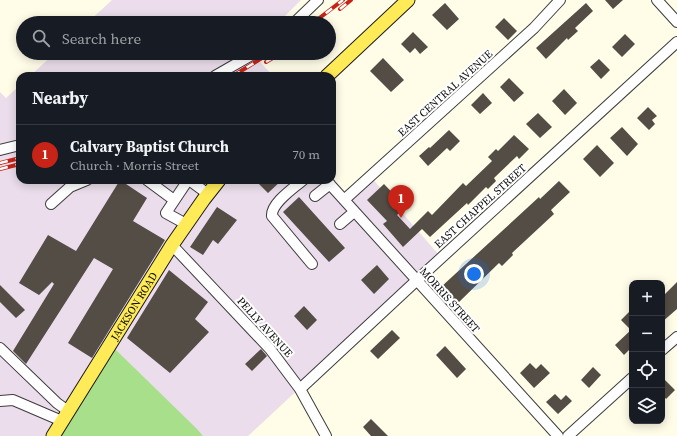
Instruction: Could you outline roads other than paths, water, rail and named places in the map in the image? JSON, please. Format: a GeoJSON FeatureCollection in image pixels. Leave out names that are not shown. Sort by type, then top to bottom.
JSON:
{"type":"FeatureCollection","features":[{"type":"Feature","properties":{"kind":"main road"},"geometry":{"type":"LineString","coordinates":[[331,72],[408,0]]}},
{"type":"Feature","properties":{"kind":"main road","name":"JACKSON ROAD"},"geometry":{"type":"LineString","coordinates":[[53,436],[172,245],[216,184]]}},
{"type":"Feature","properties":{"kind":"street"},"geometry":{"type":"LineString","coordinates":[[301,16],[318,0]]}},
{"type":"Feature","properties":{"kind":"street","name":"EAST CENTRAL AVENUE"},"geometry":{"type":"LineString","coordinates":[[344,200],[534,28],[560,0]]}},
{"type":"Feature","properties":{"kind":"street"},"geometry":{"type":"LineString","coordinates":[[657,0],[677,22]]}},
{"type":"Feature","properties":{"kind":"street","name":"EAST CHAPPEL STREET"},"geometry":{"type":"LineString","coordinates":[[300,389],[416,280],[677,42]]}},
{"type":"Feature","properties":{"kind":"street"},"geometry":{"type":"LineString","coordinates":[[222,72],[243,60]]}},
{"type":"Feature","properties":{"kind":"street"},"geometry":{"type":"LineString","coordinates":[[0,150],[16,146]]}},
{"type":"Feature","properties":{"kind":"street"},"geometry":{"type":"LineString","coordinates":[[51,204],[70,187],[77,184]]}},
{"type":"Feature","properties":{"kind":"street"},"geometry":{"type":"LineString","coordinates":[[153,184],[174,200]]}},
{"type":"Feature","properties":{"kind":"street"},"geometry":{"type":"LineString","coordinates":[[185,184],[166,213],[186,224]]}},
{"type":"Feature","properties":{"kind":"street"},"geometry":{"type":"LineString","coordinates":[[194,184],[208,194]]}},
{"type":"Feature","properties":{"kind":"street"},"geometry":{"type":"LineString","coordinates":[[298,184],[276,203],[272,216],[312,264]]}},
{"type":"Feature","properties":{"kind":"street"},"geometry":{"type":"LineString","coordinates":[[315,196],[326,184]]}},
{"type":"Feature","properties":{"kind":"street","name":"MORRIS STREET"},"geometry":{"type":"LineString","coordinates":[[330,184],[558,436]]}},
{"type":"Feature","properties":{"kind":"street"},"geometry":{"type":"LineString","coordinates":[[340,224],[354,212]]}},
{"type":"Feature","properties":{"kind":"street","name":"PELLY AVENUE"},"geometry":{"type":"LineString","coordinates":[[172,245],[270,349],[300,389],[326,436]]}},
{"type":"Feature","properties":{"kind":"street"},"geometry":{"type":"LineString","coordinates":[[665,347],[677,336]]}},
{"type":"Feature","properties":{"kind":"street"},"geometry":{"type":"LineString","coordinates":[[0,348],[57,403],[65,416]]}},
{"type":"Feature","properties":{"kind":"street"},"geometry":{"type":"LineString","coordinates":[[568,436],[629,381]]}},
{"type":"Feature","properties":{"kind":"street"},"geometry":{"type":"LineString","coordinates":[[0,401],[13,400],[65,416]]}},
{"type":"Feature","properties":{"kind":"railway"},"geometry":{"type":"LineString","coordinates":[[322,16],[343,0]]}},
{"type":"Feature","properties":{"kind":"railway"},"geometry":{"type":"LineString","coordinates":[[340,9],[351,0]]}},
{"type":"Feature","properties":{"kind":"railway"},"geometry":{"type":"LineString","coordinates":[[239,72],[259,60]]}},
{"type":"Feature","properties":{"kind":"railway"},"geometry":{"type":"LineString","coordinates":[[0,163],[16,159]]}},
{"type":"Feature","properties":{"kind":"railway"},"geometry":{"type":"LineString","coordinates":[[0,169],[16,165]]}},
{"type":"Feature","properties":{"kind":"place","name":"Calvary Baptist Church"},"geometry":{"type":"Point","coordinates":[401,218]}}]}
